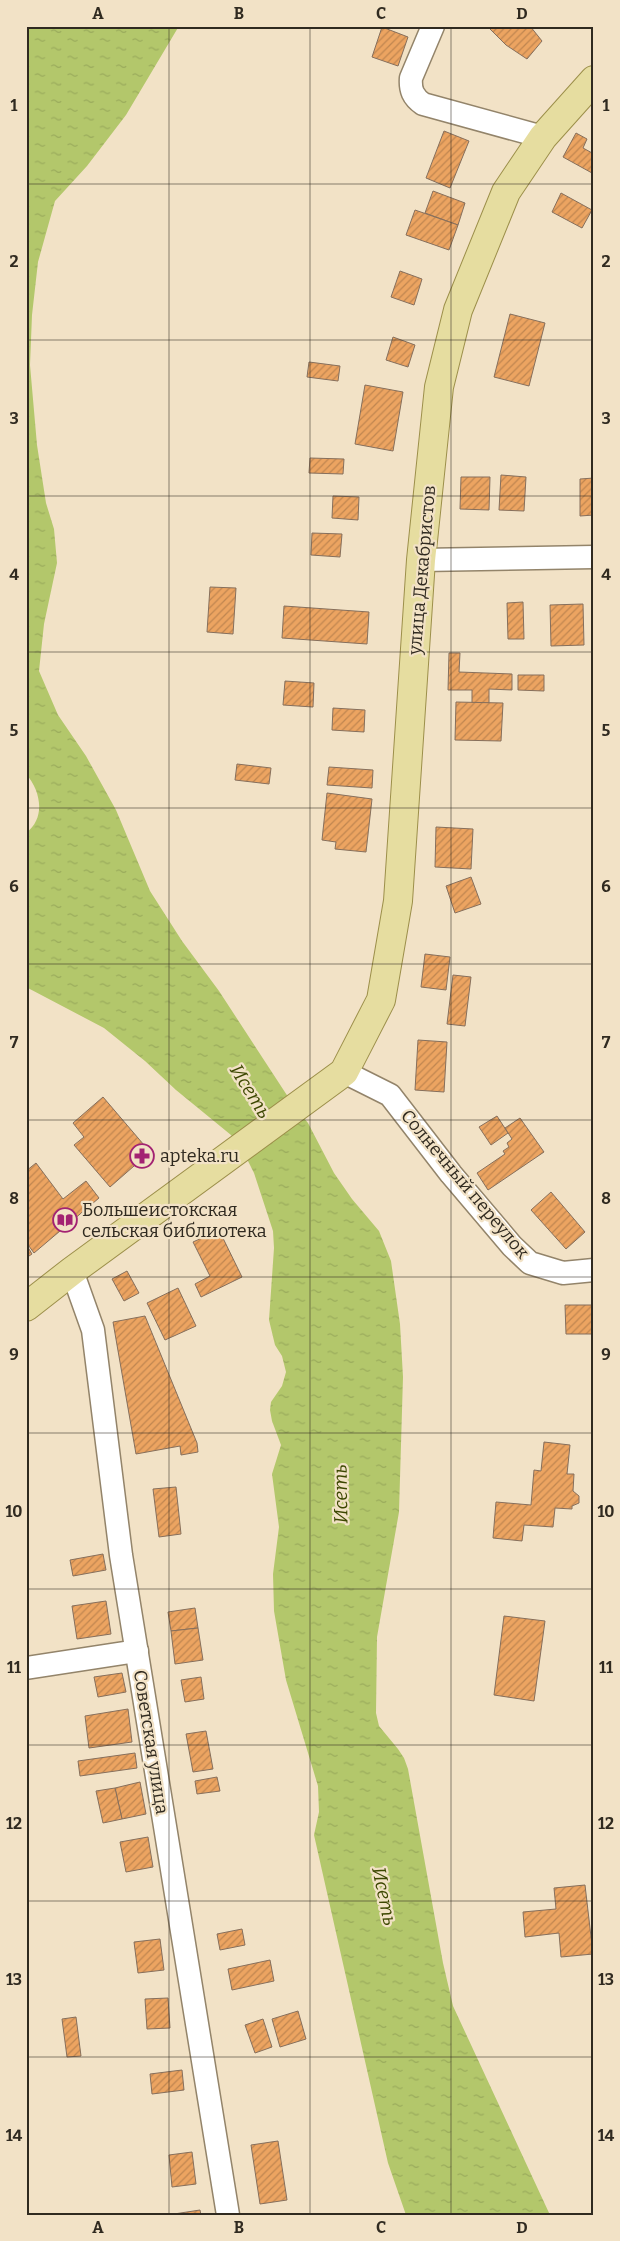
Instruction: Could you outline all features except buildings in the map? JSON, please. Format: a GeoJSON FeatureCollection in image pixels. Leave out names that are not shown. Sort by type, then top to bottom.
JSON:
{"type":"FeatureCollection","features":[{"type":"Feature","properties":{"kind":"main road","name":"улица Декабристов"},"geometry":{"type":"LineString","coordinates":[[336,1078],[381,1000],[398,900],[421,560],[439,386],[458,310],[506,192],[543,137],[594,80]]}},
{"type":"Feature","properties":{"kind":"main road"},"geometry":{"type":"LineString","coordinates":[[26,1307],[72,1271],[336,1078]]}},
{"type":"Feature","properties":{"kind":"street"},"geometry":{"type":"LineString","coordinates":[[433,26],[411,78],[410,87],[415,98],[423,104],[543,137]]}},
{"type":"Feature","properties":{"kind":"street"},"geometry":{"type":"LineString","coordinates":[[421,560],[594,557]]}},
{"type":"Feature","properties":{"kind":"street","name":"Солнечный переулок"},"geometry":{"type":"LineString","coordinates":[[336,1078],[390,1095],[451,1174],[512,1246],[530,1263],[563,1274],[594,1270]]}},
{"type":"Feature","properties":{"kind":"street","name":"Советская улица"},"geometry":{"type":"LineString","coordinates":[[72,1271],[94,1330],[121,1555],[228,2215]]}},
{"type":"Feature","properties":{"kind":"street"},"geometry":{"type":"LineString","coordinates":[[26,1668],[137,1651]]}},
{"type":"Feature","properties":{"kind":"water","name":"Исеть"},"geometry":{"type":"Polygon","coordinates":[[[26,26],[179,26],[126,115],[87,166],[55,201],[38,262],[32,315],[30,365],[37,445],[46,503],[54,529],[57,563],[44,624],[39,671],[58,715],[86,756],[116,810],[150,891],[182,941],[219,991],[294,1106],[308,1123],[334,1173],[352,1199],[379,1231],[391,1261],[400,1324],[403,1377],[399,1512],[377,1637],[376,1713],[379,1726],[398,1749],[408,1769],[443,1963],[453,2006],[550,2215],[406,2215],[388,2163],[314,1835],[319,1812],[318,1786],[286,1680],[274,1611],[273,1574],[279,1527],[272,1474],[281,1445],[270,1410],[271,1402],[282,1386],[286,1372],[282,1356],[275,1345],[269,1320],[274,1248],[273,1231],[254,1173],[243,1151],[231,1135],[176,1090],[145,1061],[104,1028],[26,987],[26,833],[37,820],[39,804],[35,788],[26,774],[26,26]]]}},
{"type":"Feature","properties":{"kind":"place","name":"apteka.ru"},"geometry":{"type":"Point","coordinates":[142,1156]}},
{"type":"Feature","properties":{"kind":"place","name":"Большеистокская сельская библиотека"},"geometry":{"type":"Point","coordinates":[65,1220]}}]}
